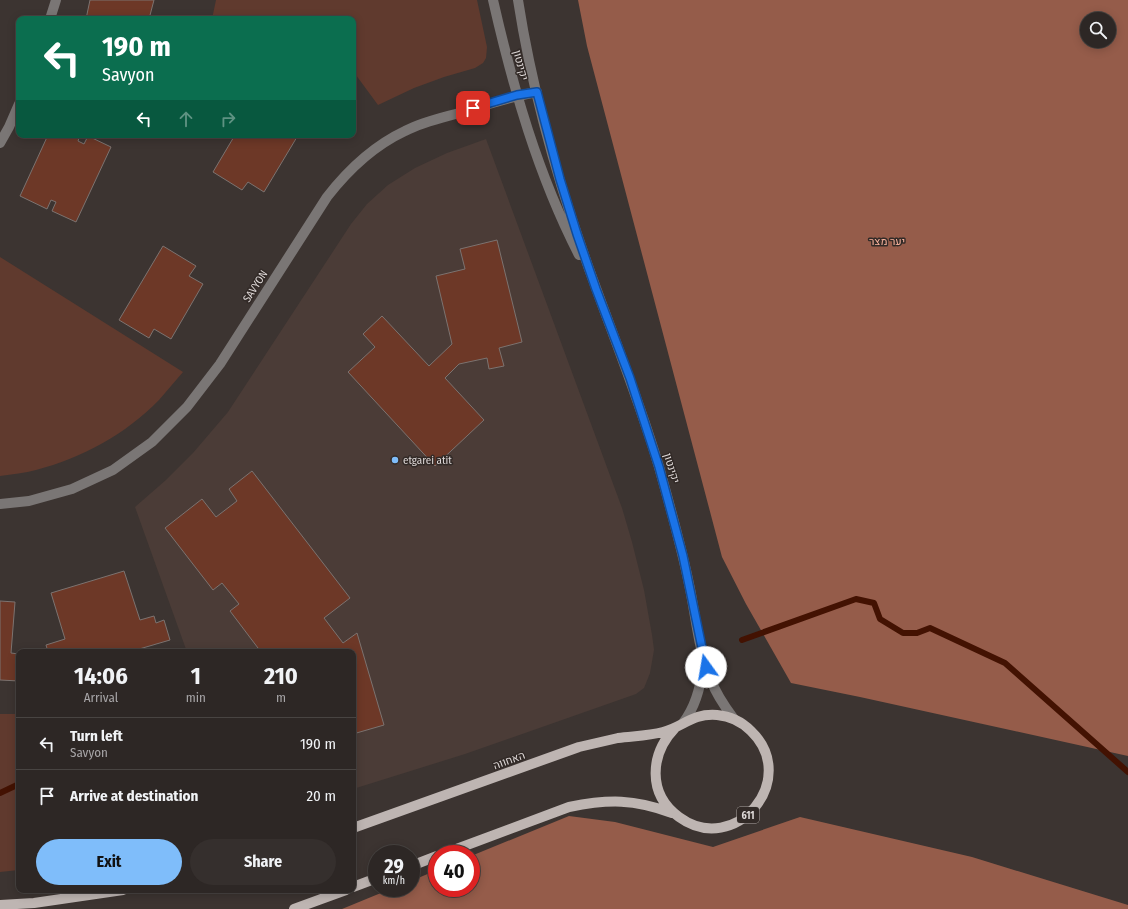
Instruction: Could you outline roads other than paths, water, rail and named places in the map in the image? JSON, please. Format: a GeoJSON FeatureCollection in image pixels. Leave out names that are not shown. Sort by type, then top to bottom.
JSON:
{"type":"FeatureCollection","features":[{"type":"Feature","properties":{"kind":"main road","name":"611"},"geometry":{"type":"LineString","coordinates":[[700,716],[721,716],[734,719],[742,723],[756,735],[763,747],[767,759],[769,777],[764,794],[749,815],[733,824],[725,827],[698,827],[682,820],[675,814],[663,800],[659,792],[655,775],[655,766],[660,749],[664,742],[679,725],[700,716]]}},
{"type":"Feature","properties":{"kind":"main road","name":"האחווה"},"geometry":{"type":"LineString","coordinates":[[356,827],[579,747],[607,740],[661,733],[679,725]]}},
{"type":"Feature","properties":{"kind":"main road","name":"611"},"geometry":{"type":"LineString","coordinates":[[467,845],[569,807],[583,804],[608,801],[630,802],[650,806],[675,814]]}},
{"type":"Feature","properties":{"kind":"main road"},"geometry":{"type":"LineString","coordinates":[[356,886],[368,881]]}},
{"type":"Feature","properties":{"kind":"main road"},"geometry":{"type":"LineString","coordinates":[[0,905],[34,903],[102,893]]}},
{"type":"Feature","properties":{"kind":"main road"},"geometry":{"type":"LineString","coordinates":[[294,909],[338,893]]}},
{"type":"Feature","properties":{"kind":"street"},"geometry":{"type":"LineString","coordinates":[[51,16],[56,0]]}},
{"type":"Feature","properties":{"kind":"street","name":"יקינטון"},"geometry":{"type":"LineString","coordinates":[[493,0],[502,41],[534,148],[573,245],[596,289]]}},
{"type":"Feature","properties":{"kind":"street","name":"יקינטון"},"geometry":{"type":"LineString","coordinates":[[518,0],[530,67],[560,179],[596,289],[630,378],[668,497],[683,556],[704,661],[713,685],[722,702],[734,719]]}},
{"type":"Feature","properties":{"kind":"street","name":"SAVYON"},"geometry":{"type":"LineString","coordinates":[[0,504],[29,501],[72,490],[113,470],[152,442],[187,407],[220,364],[327,197],[348,173],[370,153],[394,137],[418,126],[517,95],[537,92]]}},
{"type":"Feature","properties":{"kind":"street"},"geometry":{"type":"LineString","coordinates":[[0,143],[16,111]]}},
{"type":"Feature","properties":{"kind":"street","name":"יקינטון"},"geometry":{"type":"LineString","coordinates":[[679,725],[689,716],[701,680],[704,661]]}},
{"type":"Feature","properties":{"kind":"waterway"},"geometry":{"type":"LineString","coordinates":[[742,640],[856,599],[874,603],[880,619],[903,633],[917,633],[930,628],[1005,663],[1128,772]]}},
{"type":"Feature","properties":{"kind":"waterway"},"geometry":{"type":"LineString","coordinates":[[0,793],[16,785]]}},
{"type":"Feature","properties":{"kind":"place","name":"etgarei atit"},"geometry":{"type":"Point","coordinates":[395,460]}},
{"type":"Feature","properties":{"kind":"park label","name":"יער מצר"},"geometry":{"type":"Point","coordinates":[887,241]}}]}
